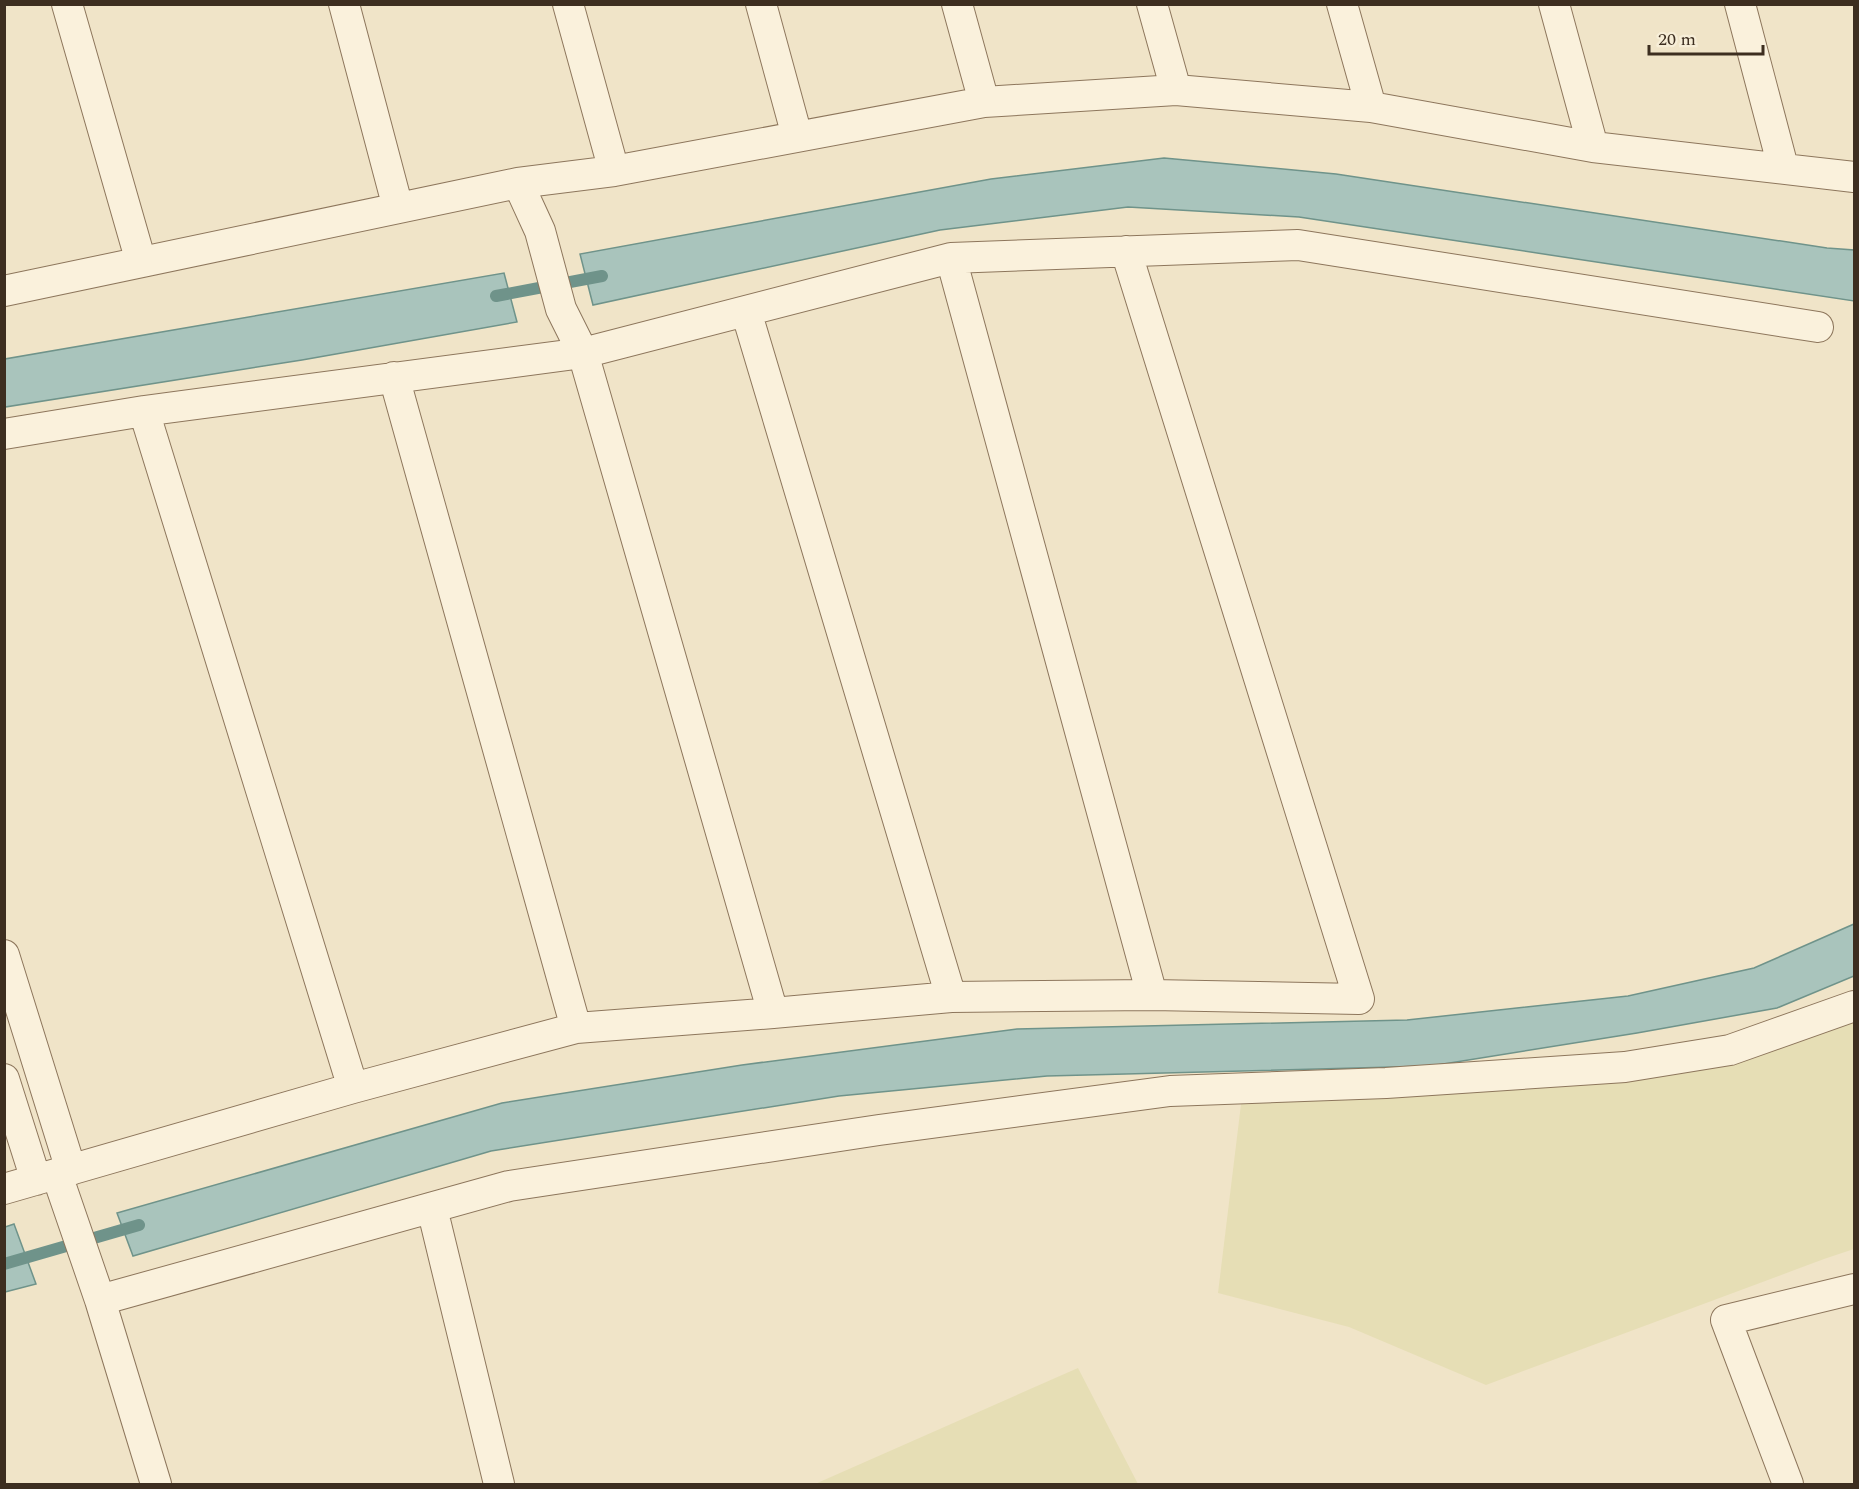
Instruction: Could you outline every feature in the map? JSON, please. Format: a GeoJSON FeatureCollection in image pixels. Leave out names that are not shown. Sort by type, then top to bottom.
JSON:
{"type":"FeatureCollection","features":[{"type":"Feature","properties":{"kind":"street"},"geometry":{"type":"LineString","coordinates":[[67,4],[141,262]]}},
{"type":"Feature","properties":{"kind":"street"},"geometry":{"type":"LineString","coordinates":[[345,4],[398,208]]}},
{"type":"Feature","properties":{"kind":"street"},"geometry":{"type":"LineString","coordinates":[[568,4],[614,171]]}},
{"type":"Feature","properties":{"kind":"street"},"geometry":{"type":"LineString","coordinates":[[761,4],[797,136]]}},
{"type":"Feature","properties":{"kind":"street"},"geometry":{"type":"LineString","coordinates":[[957,4],[984,102]]}},
{"type":"Feature","properties":{"kind":"street"},"geometry":{"type":"LineString","coordinates":[[1152,4],[1176,90]]}},
{"type":"Feature","properties":{"kind":"street"},"geometry":{"type":"LineString","coordinates":[[1342,4],[1371,107]]}},
{"type":"Feature","properties":{"kind":"street"},"geometry":{"type":"LineString","coordinates":[[1554,4],[1593,147]]}},
{"type":"Feature","properties":{"kind":"street"},"geometry":{"type":"LineString","coordinates":[[1740,4],[1783,167]]}},
{"type":"Feature","properties":{"kind":"street"},"geometry":{"type":"LineString","coordinates":[[4,291],[518,183],[614,171],[984,102],[1176,90],[1371,107],[1593,147],[1783,167],[1854,177]]}},
{"type":"Feature","properties":{"kind":"street"},"geometry":{"type":"LineString","coordinates":[[518,183],[540,231],[561,309],[583,353],[773,1013]]}},
{"type":"Feature","properties":{"kind":"street"},"geometry":{"type":"LineString","coordinates":[[4,434],[144,411],[583,353],[951,258],[1298,244],[1818,327]]}},
{"type":"Feature","properties":{"kind":"street"},"geometry":{"type":"LineString","coordinates":[[4,1189],[353,1088],[576,1028],[951,997],[1152,995],[1359,999],[1126,251]]}},
{"type":"Feature","properties":{"kind":"street"},"geometry":{"type":"LineString","coordinates":[[951,258],[1152,995]]}},
{"type":"Feature","properties":{"kind":"street"},"geometry":{"type":"LineString","coordinates":[[746,311],[951,997]]}},
{"type":"Feature","properties":{"kind":"street"},"geometry":{"type":"LineString","coordinates":[[394,377],[576,1028]]}},
{"type":"Feature","properties":{"kind":"street"},"geometry":{"type":"LineString","coordinates":[[144,411],[353,1088]]}},
{"type":"Feature","properties":{"kind":"street"},"geometry":{"type":"LineString","coordinates":[[4,955],[55,1175],[95,1286],[156,1485]]}},
{"type":"Feature","properties":{"kind":"street"},"geometry":{"type":"LineString","coordinates":[[95,1286],[432,1208],[509,1186],[867,1131],[1170,1091],[1386,1083],[1625,1068],[1730,1050],[1854,1006]]}},
{"type":"Feature","properties":{"kind":"street"},"geometry":{"type":"LineString","coordinates":[[4,1079],[55,1175]]}},
{"type":"Feature","properties":{"kind":"street"},"geometry":{"type":"LineString","coordinates":[[432,1208],[499,1485]]}},
{"type":"Feature","properties":{"kind":"street"},"geometry":{"type":"LineString","coordinates":[[1788,1485],[1726,1320],[1854,1289]]}},
{"type":"Feature","properties":{"kind":"shaded area"},"geometry":{"type":"Polygon","coordinates":[[[1854,1010],[1854,1249],[1486,1385],[1349,1327],[1218,1293],[1243,1088],[1694,1069],[1854,1010]]]}},
{"type":"Feature","properties":{"kind":"shaded area"},"geometry":{"type":"Polygon","coordinates":[[[1078,1368],[1138,1484],[815,1484],[1078,1368]]]}},
{"type":"Feature","properties":{"kind":"water"},"geometry":{"type":"Polygon","coordinates":[[[1164,158],[1336,174],[1827,248],[1854,250],[1854,301],[1299,217],[1128,207],[940,230],[593,305],[580,254],[991,179],[1164,158]]]}},
{"type":"Feature","properties":{"kind":"water"},"geometry":{"type":"Polygon","coordinates":[[[504,273],[517,322],[302,360],[5,407],[5,359],[504,273]]]}},
{"type":"Feature","properties":{"kind":"water"},"geometry":{"type":"Polygon","coordinates":[[[1854,924],[1854,976],[1777,1008],[1637,1033],[1431,1066],[1047,1076],[839,1096],[491,1151],[133,1256],[117,1213],[502,1103],[742,1065],[1017,1029],[1407,1020],[1628,996],[1754,968],[1854,924]]]}},
{"type":"Feature","properties":{"kind":"water"},"geometry":{"type":"Polygon","coordinates":[[[14,1224],[36,1284],[5,1292],[5,1227],[14,1224]]]}},
{"type":"Feature","properties":{"kind":"waterway"},"geometry":{"type":"LineString","coordinates":[[496,296],[602,276]]}},
{"type":"Feature","properties":{"kind":"waterway"},"geometry":{"type":"LineString","coordinates":[[4,1264],[139,1225]]}}]}
